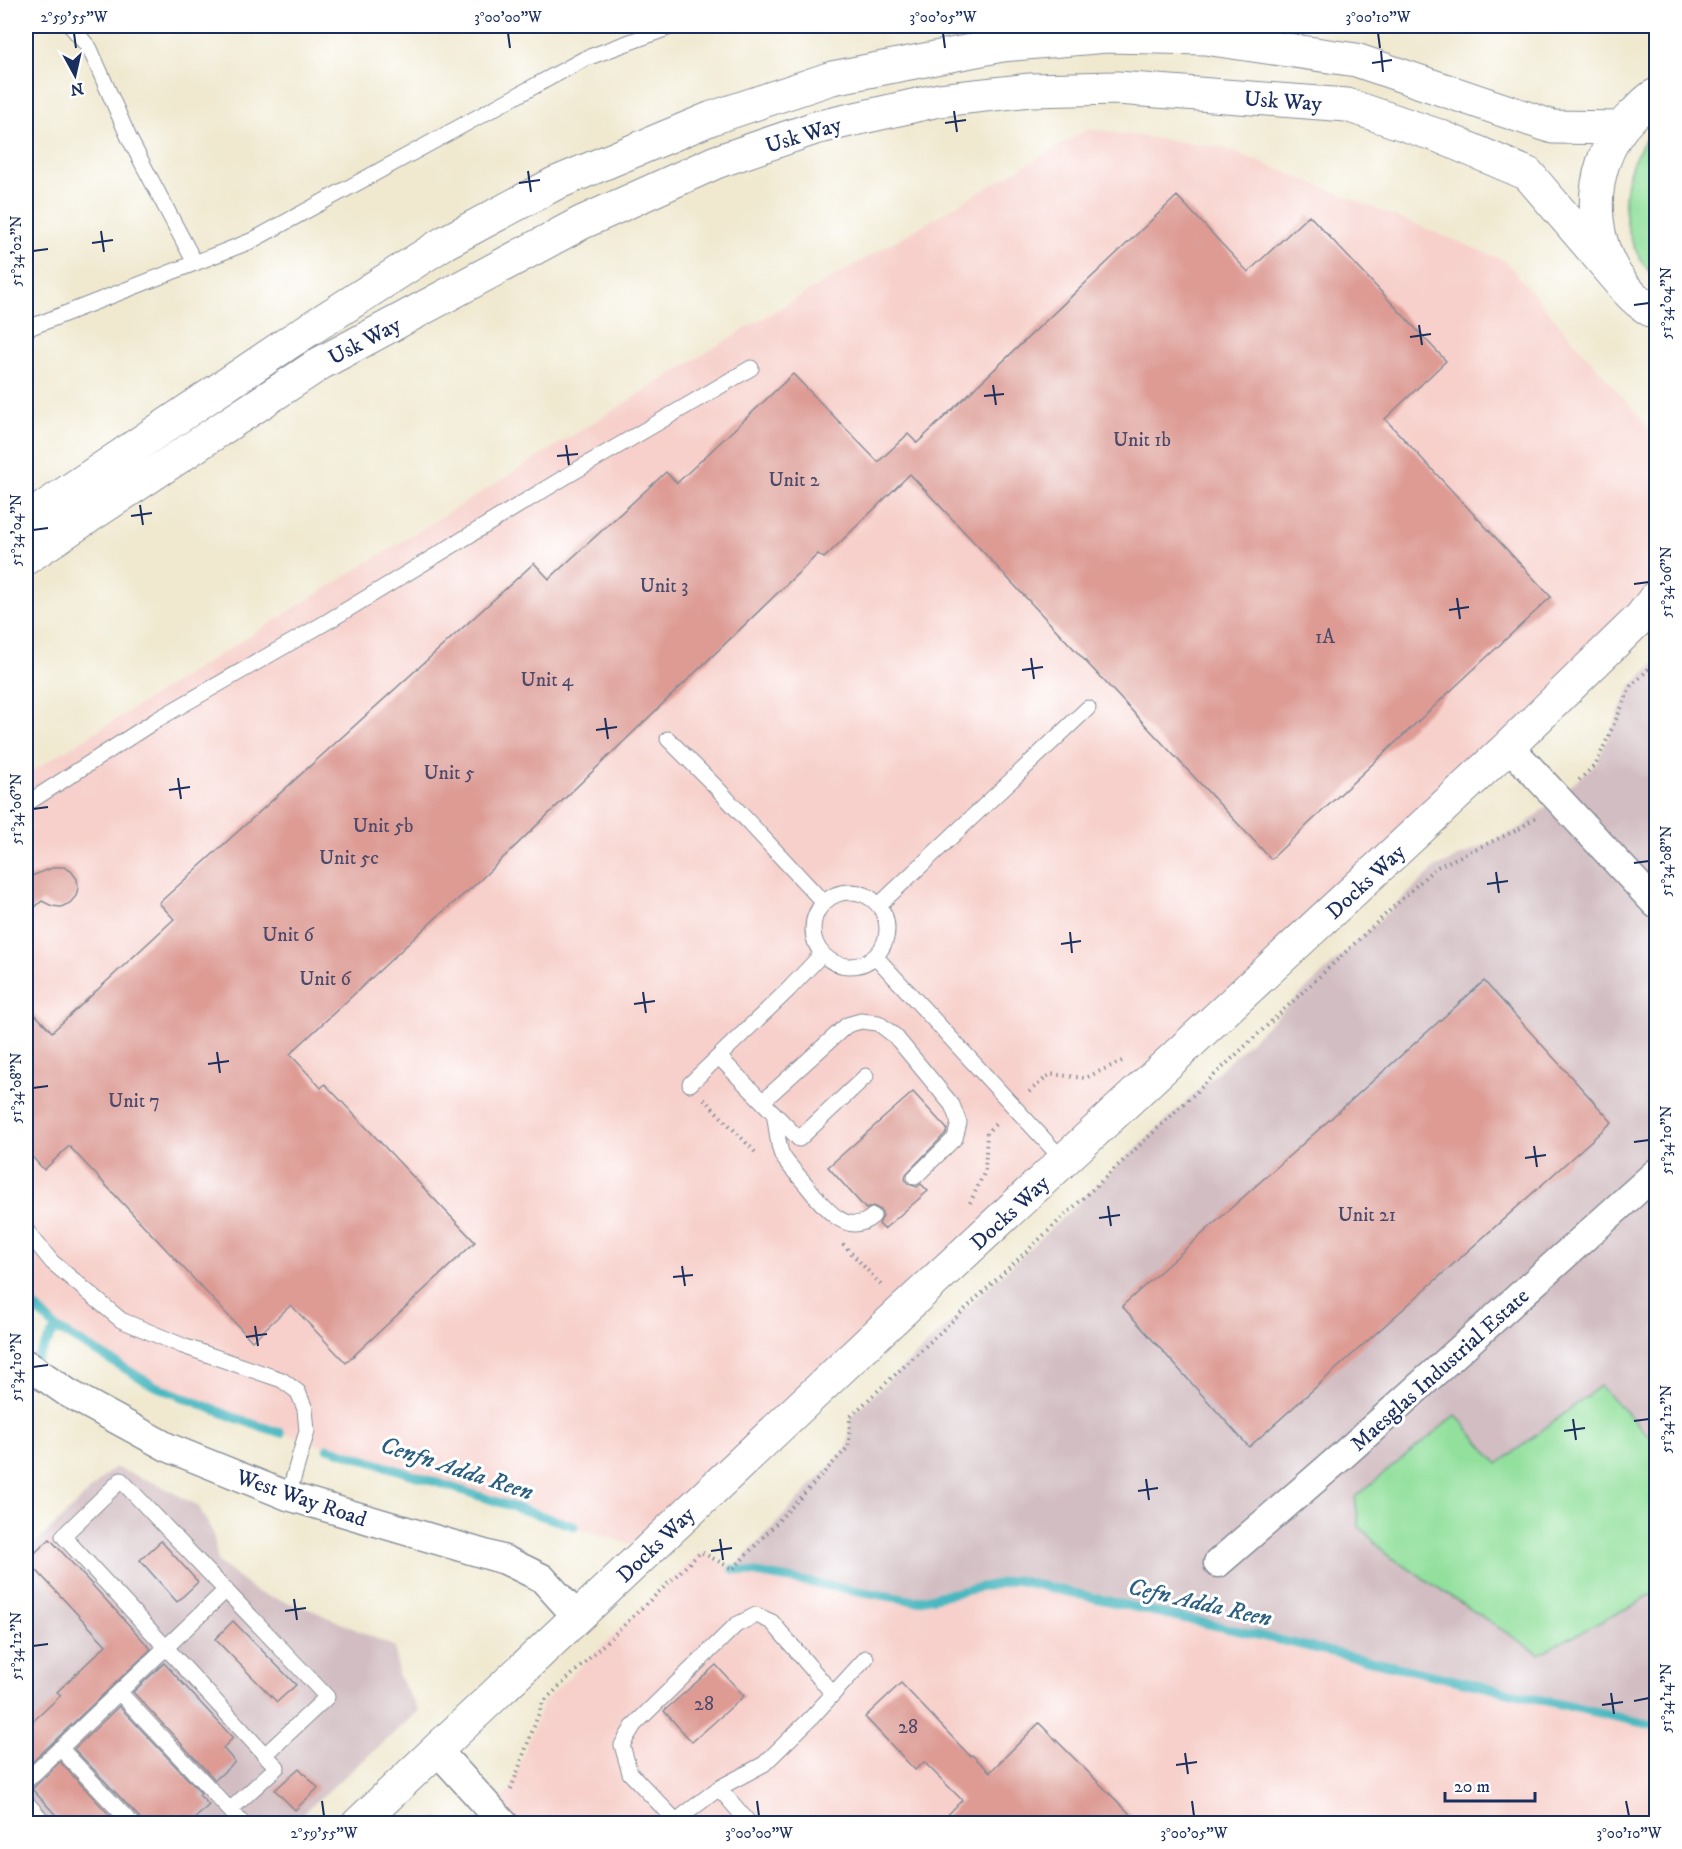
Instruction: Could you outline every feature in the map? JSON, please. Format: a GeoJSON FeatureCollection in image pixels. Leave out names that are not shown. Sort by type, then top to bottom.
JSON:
{"type":"FeatureCollection","features":[{"type":"Feature","properties":{"kind":"main road","name":"Usk Way"},"geometry":{"type":"LineString","coordinates":[[26,520],[291,341],[444,243],[554,184],[712,118],[832,78],[1002,45],[1107,36],[1205,38],[1356,60],[1553,127],[1620,128]]}},
{"type":"Feature","properties":{"kind":"main road","name":"Usk Way"},"geometry":{"type":"LineString","coordinates":[[26,558],[321,363],[581,223],[717,162],[815,128],[939,100],[1030,90],[1117,88],[1347,105],[1438,136],[1528,174],[1622,284]]}},
{"type":"Feature","properties":{"kind":"main road"},"geometry":{"type":"LineString","coordinates":[[1655,93],[1620,128],[1604,156],[1595,200],[1601,244],[1622,284],[1645,307],[1656,313]]}},
{"type":"Feature","properties":{"kind":"main road","name":"Docks Way"},"geometry":{"type":"LineString","coordinates":[[358,1824],[880,1332],[1509,746],[1641,617],[1656,597]]}},
{"type":"Feature","properties":{"kind":"street"},"geometry":{"type":"LineString","coordinates":[[1509,746],[1656,904]]}},
{"type":"Feature","properties":{"kind":"street","name":"Maesglas Industrial Estate"},"geometry":{"type":"LineString","coordinates":[[1218,1563],[1351,1448],[1656,1173]]}},
{"type":"Feature","properties":{"kind":"street","name":"West Way Road"},"geometry":{"type":"LineString","coordinates":[[26,1364],[68,1393],[167,1447],[288,1496],[505,1560],[542,1578],[578,1618]]}},
{"type":"Feature","properties":{"kind":"street"},"geometry":{"type":"LineString","coordinates":[[437,1750],[497,1815]]}},
{"type":"Feature","properties":{"kind":"lane"},"geometry":{"type":"LineString","coordinates":[[71,26],[90,49],[129,138],[195,263]]}},
{"type":"Feature","properties":{"kind":"lane"},"geometry":{"type":"LineString","coordinates":[[26,329],[250,242],[584,59],[673,26]]}},
{"type":"Feature","properties":{"kind":"lane"},"geometry":{"type":"LineString","coordinates":[[26,804],[158,719],[330,620],[565,477],[751,368]]}},
{"type":"Feature","properties":{"kind":"lane"},"geometry":{"type":"LineString","coordinates":[[879,905],[1088,708]]}},
{"type":"Feature","properties":{"kind":"lane"},"geometry":{"type":"LineString","coordinates":[[668,739],[823,902]]}},
{"type":"Feature","properties":{"kind":"lane"},"geometry":{"type":"LineString","coordinates":[[852,892],[870,897],[879,905],[885,915],[887,926],[886,937],[875,956],[865,963],[842,966],[831,962],[822,954],[812,934],[812,922],[823,902],[834,894],[852,892]]}},
{"type":"Feature","properties":{"kind":"lane"},"geometry":{"type":"LineString","coordinates":[[690,1084],[822,954]]}},
{"type":"Feature","properties":{"kind":"lane"},"geometry":{"type":"LineString","coordinates":[[875,956],[1064,1161]]}},
{"type":"Feature","properties":{"kind":"lane"},"geometry":{"type":"LineString","coordinates":[[763,1101],[847,1025],[861,1021],[878,1023],[895,1035],[952,1105],[959,1123],[956,1138],[915,1177]]}},
{"type":"Feature","properties":{"kind":"lane"},"geometry":{"type":"LineString","coordinates":[[719,1057],[799,1139],[866,1076]]}},
{"type":"Feature","properties":{"kind":"lane"},"geometry":{"type":"LineString","coordinates":[[774,1113],[782,1154],[826,1209],[843,1222],[855,1223],[870,1220],[873,1216]]}},
{"type":"Feature","properties":{"kind":"lane"},"geometry":{"type":"LineString","coordinates":[[26,1230],[52,1262],[121,1320],[183,1346],[282,1380],[298,1392],[305,1409],[307,1431],[288,1496]]}},
{"type":"Feature","properties":{"kind":"lane"},"geometry":{"type":"LineString","coordinates":[[230,1810],[277,1767],[265,1755],[63,1536],[121,1480],[327,1697],[265,1755]]}},
{"type":"Feature","properties":{"kind":"lane"},"geometry":{"type":"LineString","coordinates":[[26,1781],[226,1590]]}},
{"type":"Feature","properties":{"kind":"lane"},"geometry":{"type":"LineString","coordinates":[[833,1694],[772,1622],[756,1615],[736,1624],[634,1725],[622,1746],[630,1773],[674,1822],[719,1788],[764,1764],[812,1717],[866,1658]]}},
{"type":"Feature","properties":{"kind":"lane"},"geometry":{"type":"LineString","coordinates":[[118,1692],[243,1824]]}},
{"type":"Feature","properties":{"kind":"lane"},"geometry":{"type":"LineString","coordinates":[[60,1748],[132,1824]]}},
{"type":"Feature","properties":{"kind":"lane"},"geometry":{"type":"LineString","coordinates":[[719,1788],[750,1824]]}},
{"type":"Feature","properties":{"kind":"lane"},"geometry":{"type":"LineString","coordinates":[[26,1802],[45,1824]]}},
{"type":"Feature","properties":{"kind":"path"},"geometry":{"type":"LineString","coordinates":[[497,1815],[510,1791],[543,1702],[701,1552],[733,1569],[849,1446],[850,1417],[1419,882],[1435,868],[1521,828],[1559,798],[1596,764],[1631,686],[1656,662]]}},
{"type":"Feature","properties":{"kind":"path"},"geometry":{"type":"LineString","coordinates":[[406,1824],[430,1818],[455,1824]]}},
{"type":"Feature","properties":{"kind":"shaded area"},"geometry":{"type":"Polygon","coordinates":[[[1088,129],[1225,148],[1504,260],[1656,436],[1656,597],[648,1550],[238,1419],[153,1385],[56,1328],[26,1298],[26,775],[746,328],[1088,129]]]}},
{"type":"Feature","properties":{"kind":"shaded area"},"geometry":{"type":"Polygon","coordinates":[[[1656,662],[1656,1726],[1016,1580],[915,1601],[733,1569],[848,1447],[850,1417],[1435,868],[1521,828],[1596,764],[1631,686],[1656,662]]]}},
{"type":"Feature","properties":{"kind":"shaded area"},"geometry":{"type":"Polygon","coordinates":[[[114,1467],[160,1485],[199,1507],[213,1533],[218,1562],[256,1592],[314,1611],[395,1647],[398,1676],[419,1711],[292,1823],[26,1824],[26,1553],[114,1467]]]}},
{"type":"Feature","properties":{"kind":"shaded area"},"geometry":{"type":"Polygon","coordinates":[[[701,1552],[733,1569],[915,1601],[1016,1580],[1656,1726],[1656,1823],[469,1824],[510,1791],[543,1702],[701,1552]]]}},
{"type":"Feature","properties":{"kind":"green space"},"geometry":{"type":"Polygon","coordinates":[[[1656,126],[1656,279],[1636,250],[1629,233],[1625,199],[1632,165],[1645,139],[1656,126]]]}},
{"type":"Feature","properties":{"kind":"green space"},"geometry":{"type":"Polygon","coordinates":[[[1600,1386],[1656,1443],[1656,1593],[1539,1654],[1386,1554],[1359,1526],[1355,1497],[1456,1415],[1498,1464],[1600,1386]]]}},
{"type":"Feature","properties":{"kind":"building"},"geometry":{"type":"Polygon","coordinates":[[[1177,196],[1248,272],[1309,215],[1446,361],[1385,419],[1551,597],[1271,859],[910,474],[824,558],[818,554],[475,885],[439,915],[290,1054],[321,1088],[325,1084],[475,1242],[346,1363],[291,1305],[252,1341],[69,1146],[44,1170],[26,1150],[26,1005],[52,1032],[174,919],[159,903],[534,563],[549,579],[666,472],[677,483],[793,374],[878,462],[908,434],[917,443],[1177,196]]]}},
{"type":"Feature","properties":{"kind":"building"},"geometry":{"type":"Polygon","coordinates":[[[55,867],[64,867],[71,871],[77,879],[76,896],[70,903],[61,907],[42,901],[26,915],[26,878],[55,867]]]}},
{"type":"Feature","properties":{"kind":"building"},"geometry":{"type":"Polygon","coordinates":[[[1484,981],[1612,1122],[1249,1447],[1122,1306],[1484,981]]]}},
{"type":"Feature","properties":{"kind":"building"},"geometry":{"type":"Polygon","coordinates":[[[913,1092],[947,1129],[946,1133],[906,1174],[905,1179],[908,1184],[917,1187],[921,1184],[928,1191],[884,1229],[879,1224],[883,1216],[881,1210],[873,1206],[866,1209],[828,1167],[913,1092]]]}},
{"type":"Feature","properties":{"kind":"building"},"geometry":{"type":"Polygon","coordinates":[[[50,1539],[151,1649],[26,1768],[26,1728],[61,1695],[57,1692],[106,1645],[27,1560],[50,1539]]]}},
{"type":"Feature","properties":{"kind":"building"},"geometry":{"type":"Polygon","coordinates":[[[161,1541],[198,1582],[177,1602],[140,1560],[161,1541]]]}},
{"type":"Feature","properties":{"kind":"building"},"geometry":{"type":"Polygon","coordinates":[[[233,1621],[296,1685],[277,1702],[215,1639],[233,1621]]]}},
{"type":"Feature","properties":{"kind":"building"},"geometry":{"type":"Polygon","coordinates":[[[164,1663],[233,1738],[223,1748],[235,1762],[215,1780],[133,1692],[164,1663]]]}},
{"type":"Feature","properties":{"kind":"building"},"geometry":{"type":"Polygon","coordinates":[[[716,1665],[744,1696],[692,1742],[664,1711],[716,1665]]]}},
{"type":"Feature","properties":{"kind":"building"},"geometry":{"type":"Polygon","coordinates":[[[901,1683],[970,1756],[972,1755],[990,1772],[1039,1723],[1140,1824],[939,1824],[962,1800],[924,1762],[915,1770],[865,1717],[901,1683]]]}},
{"type":"Feature","properties":{"kind":"building"},"geometry":{"type":"Polygon","coordinates":[[[119,1706],[201,1793],[199,1795],[209,1805],[189,1824],[142,1824],[139,1817],[74,1749],[119,1706]]]}},
{"type":"Feature","properties":{"kind":"building"},"geometry":{"type":"Polygon","coordinates":[[[60,1762],[118,1824],[64,1824],[32,1789],[60,1762]]]}},
{"type":"Feature","properties":{"kind":"building"},"geometry":{"type":"Polygon","coordinates":[[[299,1768],[318,1788],[295,1810],[275,1790],[299,1768]]]}},
{"type":"Feature","properties":{"kind":"waterway","name":"Cenfn Adda Reen"},"geometry":{"type":"LineString","coordinates":[[26,1298],[56,1328],[153,1385],[238,1419],[281,1433]]}},
{"type":"Feature","properties":{"kind":"waterway"},"geometry":{"type":"LineString","coordinates":[[33,1364],[56,1328]]}},
{"type":"Feature","properties":{"kind":"waterway","name":"Cenfn Adda Reen"},"geometry":{"type":"LineString","coordinates":[[328,1448],[574,1526]]}},
{"type":"Feature","properties":{"kind":"waterway","name":"Cefn Adda Reen"},"geometry":{"type":"LineString","coordinates":[[733,1569],[915,1601],[1016,1580],[1656,1726]]}}]}
